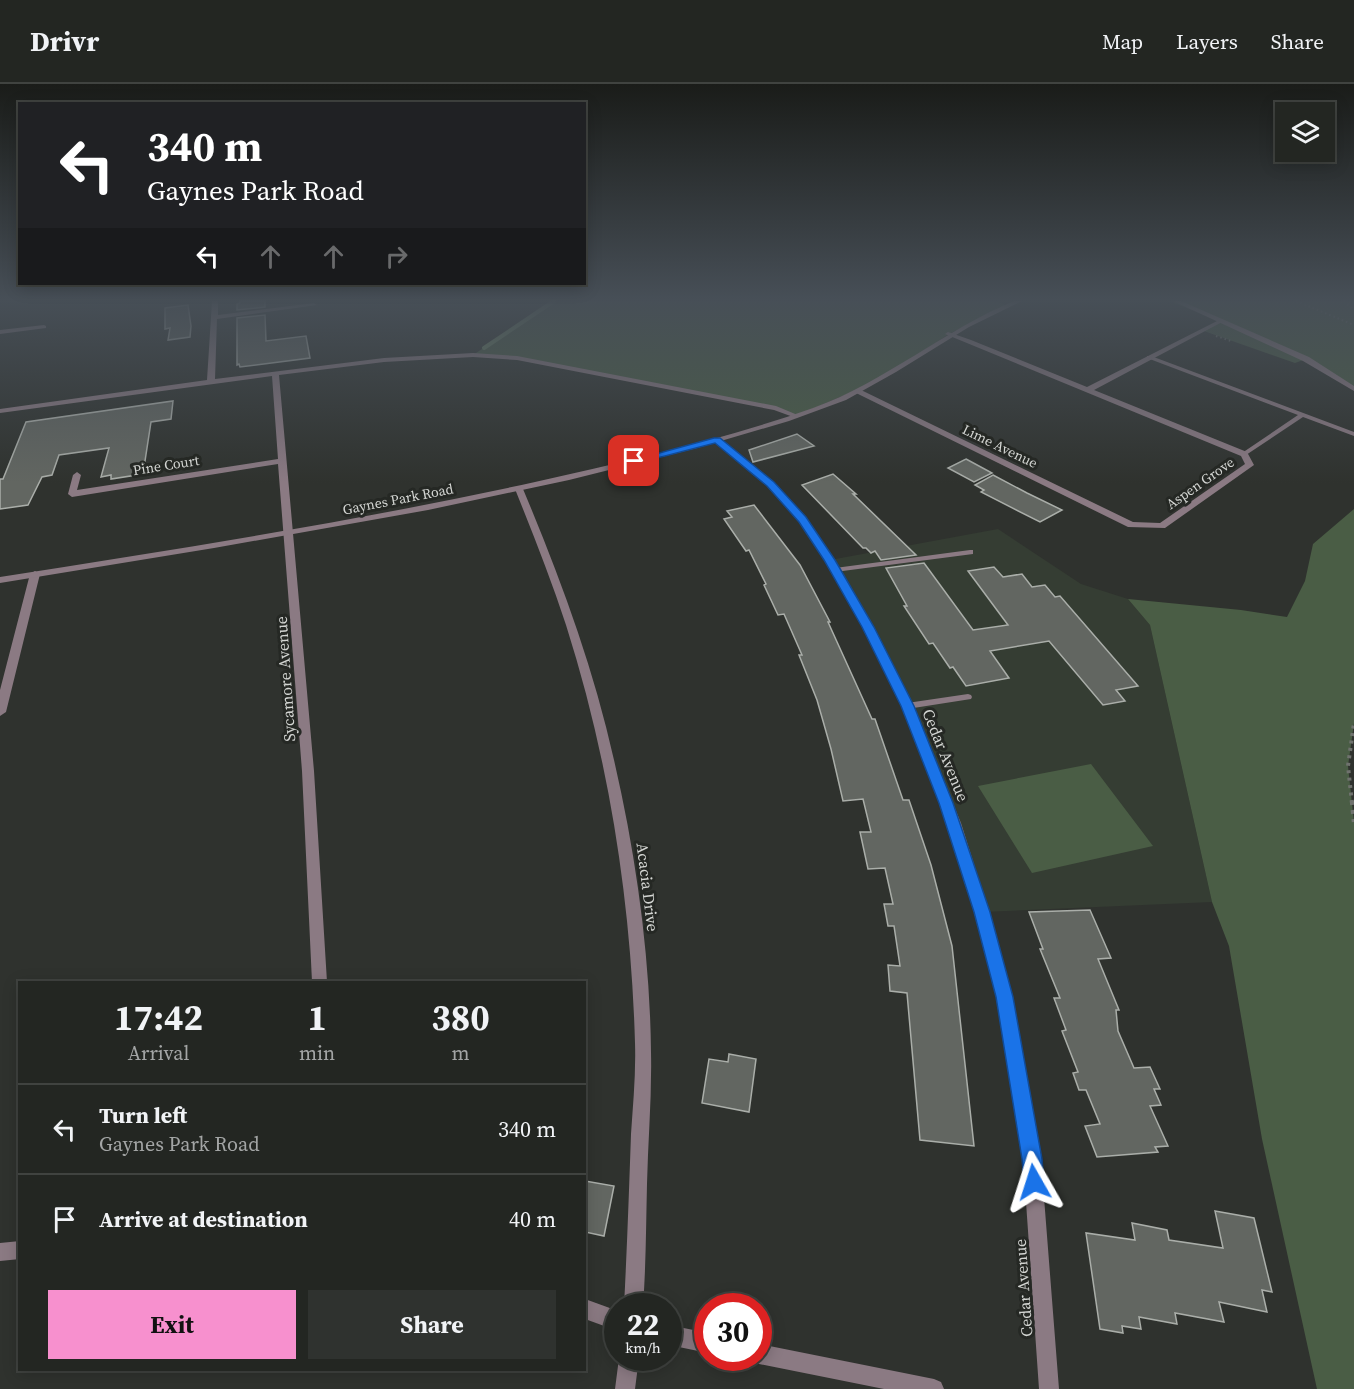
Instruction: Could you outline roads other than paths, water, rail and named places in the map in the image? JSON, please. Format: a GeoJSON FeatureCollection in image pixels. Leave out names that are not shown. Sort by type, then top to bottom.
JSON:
{"type":"FeatureCollection","features":[{"type":"Feature","properties":{"kind":"street"},"geometry":{"type":"LineString","coordinates":[[211,381],[212,362]]}},
{"type":"Feature","properties":{"kind":"street"},"geometry":{"type":"LineString","coordinates":[[0,411],[211,381],[379,362]]}},
{"type":"Feature","properties":{"kind":"street"},"geometry":{"type":"LineString","coordinates":[[531,362],[776,408],[796,416]]}},
{"type":"Feature","properties":{"kind":"street","name":"Gaynes Park Road"},"geometry":{"type":"LineString","coordinates":[[0,580],[289,533],[519,489],[717,440],[796,416],[858,392],[905,362]]}},
{"type":"Feature","properties":{"kind":"street"},"geometry":{"type":"LineString","coordinates":[[1020,362],[1244,454]]}},
{"type":"Feature","properties":{"kind":"street"},"geometry":{"type":"LineString","coordinates":[[1089,389],[1140,362]]}},
{"type":"Feature","properties":{"kind":"street"},"geometry":{"type":"LineString","coordinates":[[1311,362],[1354,388]]}},
{"type":"Feature","properties":{"kind":"street","name":"Sycamore Avenue"},"geometry":{"type":"LineString","coordinates":[[275,373],[309,771],[320,981]]}},
{"type":"Feature","properties":{"kind":"street","name":"Lime Avenue"},"geometry":{"type":"LineString","coordinates":[[858,392],[1131,525]]}},
{"type":"Feature","properties":{"kind":"street","name":"Cedar Avenue"},"geometry":{"type":"LineString","coordinates":[[717,440],[771,484],[802,520],[835,570],[868,627],[907,706],[954,823],[982,912],[1005,997],[1032,1159],[1049,1389]]}},
{"type":"Feature","properties":{"kind":"street","name":"Aspen Grove"},"geometry":{"type":"LineString","coordinates":[[1131,525],[1162,526],[1250,465],[1244,454]]}},
{"type":"Feature","properties":{"kind":"street","name":"Pine Court"},"geometry":{"type":"LineString","coordinates":[[77,475],[72,494],[283,461]]}},
{"type":"Feature","properties":{"kind":"street","name":"Acacia Drive"},"geometry":{"type":"LineString","coordinates":[[519,489],[547,552],[575,633],[606,745],[624,841],[637,947],[643,1046],[634,1293]]}},
{"type":"Feature","properties":{"kind":"street"},"geometry":{"type":"LineString","coordinates":[[0,712],[35,574]]}},
{"type":"Feature","properties":{"kind":"street"},"geometry":{"type":"LineString","coordinates":[[0,1252],[18,1250]]}},
{"type":"Feature","properties":{"kind":"street"},"geometry":{"type":"LineString","coordinates":[[586,1309],[604,1316]]}},
{"type":"Feature","properties":{"kind":"street"},"geometry":{"type":"LineString","coordinates":[[772,1357],[934,1389]]}},
{"type":"Feature","properties":{"kind":"street"},"geometry":{"type":"LineString","coordinates":[[625,1389],[627,1371]]}},
{"type":"Feature","properties":{"kind":"lane"},"geometry":{"type":"LineString","coordinates":[[1162,362],[1354,434]]}},
{"type":"Feature","properties":{"kind":"lane"},"geometry":{"type":"LineString","coordinates":[[1244,454],[1302,415]]}},
{"type":"Feature","properties":{"kind":"lane"},"geometry":{"type":"LineString","coordinates":[[835,570],[970,552]]}},
{"type":"Feature","properties":{"kind":"lane"},"geometry":{"type":"LineString","coordinates":[[907,706],[968,697]]}}]}
